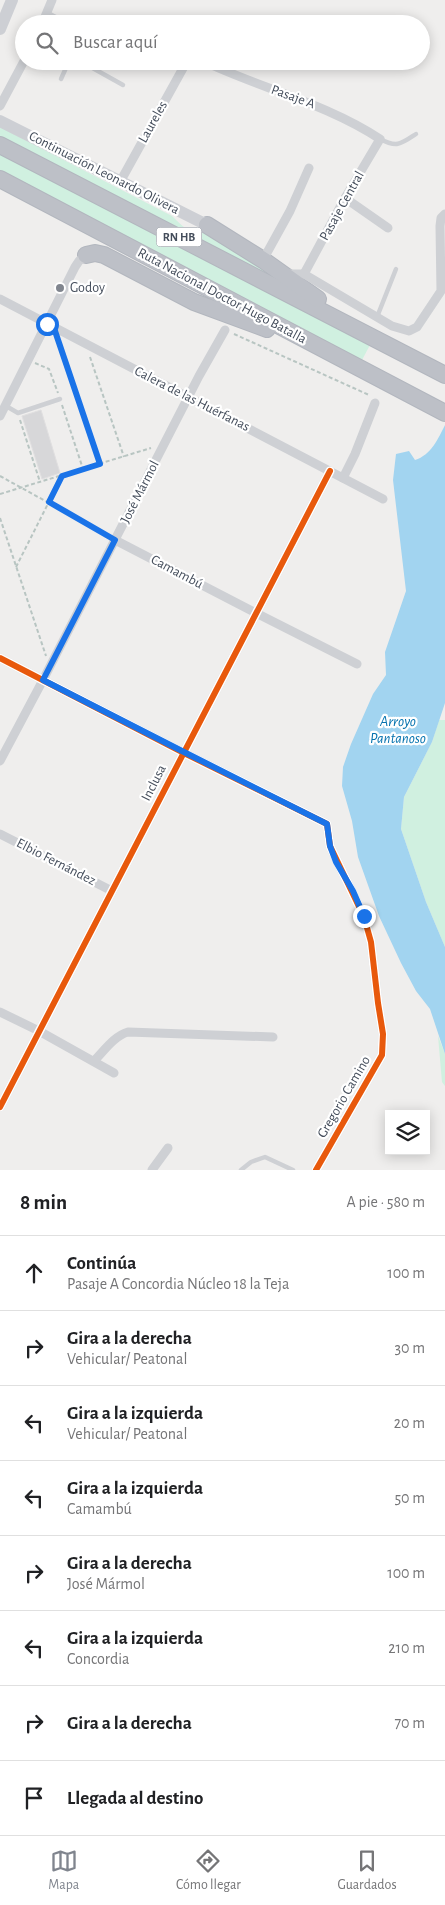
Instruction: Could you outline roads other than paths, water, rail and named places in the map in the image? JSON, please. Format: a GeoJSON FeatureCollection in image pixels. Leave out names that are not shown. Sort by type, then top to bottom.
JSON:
{"type":"FeatureCollection","features":[{"type":"Feature","properties":{"kind":"highway","name":"RN HB"},"geometry":{"type":"LineString","coordinates":[[0,145],[445,375]]}},
{"type":"Feature","properties":{"kind":"highway","name":"Ruta Nacional Doctor Hugo Batalla"},"geometry":{"type":"LineString","coordinates":[[0,179],[445,413]]}},
{"type":"Feature","properties":{"kind":"highway"},"geometry":{"type":"LineString","coordinates":[[207,225],[284,274],[358,329]]}},
{"type":"Feature","properties":{"kind":"highway"},"geometry":{"type":"LineString","coordinates":[[86,255],[104,254],[194,302],[345,361]]}},
{"type":"Feature","properties":{"kind":"main road"},"geometry":{"type":"LineString","coordinates":[[0,29],[12,0]]}},
{"type":"Feature","properties":{"kind":"main road","name":"Continuación Leonardo Olivera"},"geometry":{"type":"LineString","coordinates":[[0,121],[207,225]]}},
{"type":"Feature","properties":{"kind":"street"},"geometry":{"type":"LineString","coordinates":[[45,15],[52,0]]}},
{"type":"Feature","properties":{"kind":"street"},"geometry":{"type":"LineString","coordinates":[[0,106],[19,70]]}},
{"type":"Feature","properties":{"kind":"street","name":"Laureles"},"geometry":{"type":"LineString","coordinates":[[120,182],[182,70]]}},
{"type":"Feature","properties":{"kind":"street","name":"Pasaje A"},"geometry":{"type":"LineString","coordinates":[[223,70],[330,111],[357,124],[380,139]]}},
{"type":"Feature","properties":{"kind":"street","name":"Pasaje Central"},"geometry":{"type":"LineString","coordinates":[[304,274],[345,198],[380,139]]}},
{"type":"Feature","properties":{"kind":"street"},"geometry":{"type":"LineString","coordinates":[[263,260],[290,211],[309,168]]}},
{"type":"Feature","properties":{"kind":"street"},"geometry":{"type":"LineString","coordinates":[[345,198],[388,228]]}},
{"type":"Feature","properties":{"kind":"street"},"geometry":{"type":"LineString","coordinates":[[284,274],[304,274],[392,326],[409,331],[417,327],[441,291],[440,226],[441,218],[445,214]]}},
{"type":"Feature","properties":{"kind":"street"},"geometry":{"type":"LineString","coordinates":[[0,416],[29,360],[50,326],[75,267],[86,255]]}},
{"type":"Feature","properties":{"kind":"street","name":"Calera de las Huérfanas"},"geometry":{"type":"LineString","coordinates":[[0,299],[384,499]]}},
{"type":"Feature","properties":{"kind":"street","name":"José Mármol"},"geometry":{"type":"LineString","coordinates":[[0,761],[225,330]]}},
{"type":"Feature","properties":{"kind":"street"},"geometry":{"type":"LineString","coordinates":[[344,478],[375,403]]}},
{"type":"Feature","properties":{"kind":"street","name":"Inclusa"},"geometry":{"type":"LineString","coordinates":[[0,1107],[330,471]]}},
{"type":"Feature","properties":{"kind":"street","name":"Camambú"},"geometry":{"type":"LineString","coordinates":[[115,540],[357,664]]}},
{"type":"Feature","properties":{"kind":"street"},"geometry":{"type":"LineString","coordinates":[[0,658],[184,752]]}},
{"type":"Feature","properties":{"kind":"street","name":"Gregorio Camino"},"geometry":{"type":"LineString","coordinates":[[184,752],[327,824],[330,846],[336,862],[353,891],[364,916],[371,942],[383,1034],[382,1055],[316,1170]]}},
{"type":"Feature","properties":{"kind":"street","name":"Elbio Fernández"},"geometry":{"type":"LineString","coordinates":[[0,834],[112,891]]}},
{"type":"Feature","properties":{"kind":"street"},"geometry":{"type":"LineString","coordinates":[[0,1012],[40,1031],[114,1073]]}},
{"type":"Feature","properties":{"kind":"street"},"geometry":{"type":"LineString","coordinates":[[94,1061],[122,1034],[128,1032],[274,1037]]}},
{"type":"Feature","properties":{"kind":"street"},"geometry":{"type":"LineString","coordinates":[[152,1170],[168,1148]]}},
{"type":"Feature","properties":{"kind":"lane"},"geometry":{"type":"LineString","coordinates":[[46,12],[52,15]]}},
{"type":"Feature","properties":{"kind":"lane"},"geometry":{"type":"LineString","coordinates":[[61,79],[65,70]]}},
{"type":"Feature","properties":{"kind":"lane"},"geometry":{"type":"LineString","coordinates":[[96,70],[123,85]]}},
{"type":"Feature","properties":{"kind":"lane"},"geometry":{"type":"LineString","coordinates":[[380,139],[389,144],[400,144],[416,134]]}},
{"type":"Feature","properties":{"kind":"lane"},"geometry":{"type":"LineString","coordinates":[[377,317],[396,269]]}},
{"type":"Feature","properties":{"kind":"lane"},"geometry":{"type":"LineString","coordinates":[[6,406],[18,413],[60,399]]}},
{"type":"Feature","properties":{"kind":"lane"},"geometry":{"type":"LineString","coordinates":[[241,1170],[251,1162],[266,1157],[293,1170]]}},
{"type":"Feature","properties":{"kind":"water","name":"Arroyo Pantanoso"},"geometry":{"type":"Polygon","coordinates":[[[445,425],[445,703],[432,742],[404,797],[401,829],[426,902],[445,947],[445,1054],[430,1009],[416,991],[379,916],[358,857],[352,821],[342,786],[343,767],[351,744],[373,694],[386,675],[385,652],[406,591],[393,480],[396,454],[409,451],[415,460],[421,458],[433,446],[445,425]]]}},
{"type":"Feature","properties":{"kind":"place","name":"Godoy"},"geometry":{"type":"Point","coordinates":[60,288]}}]}
